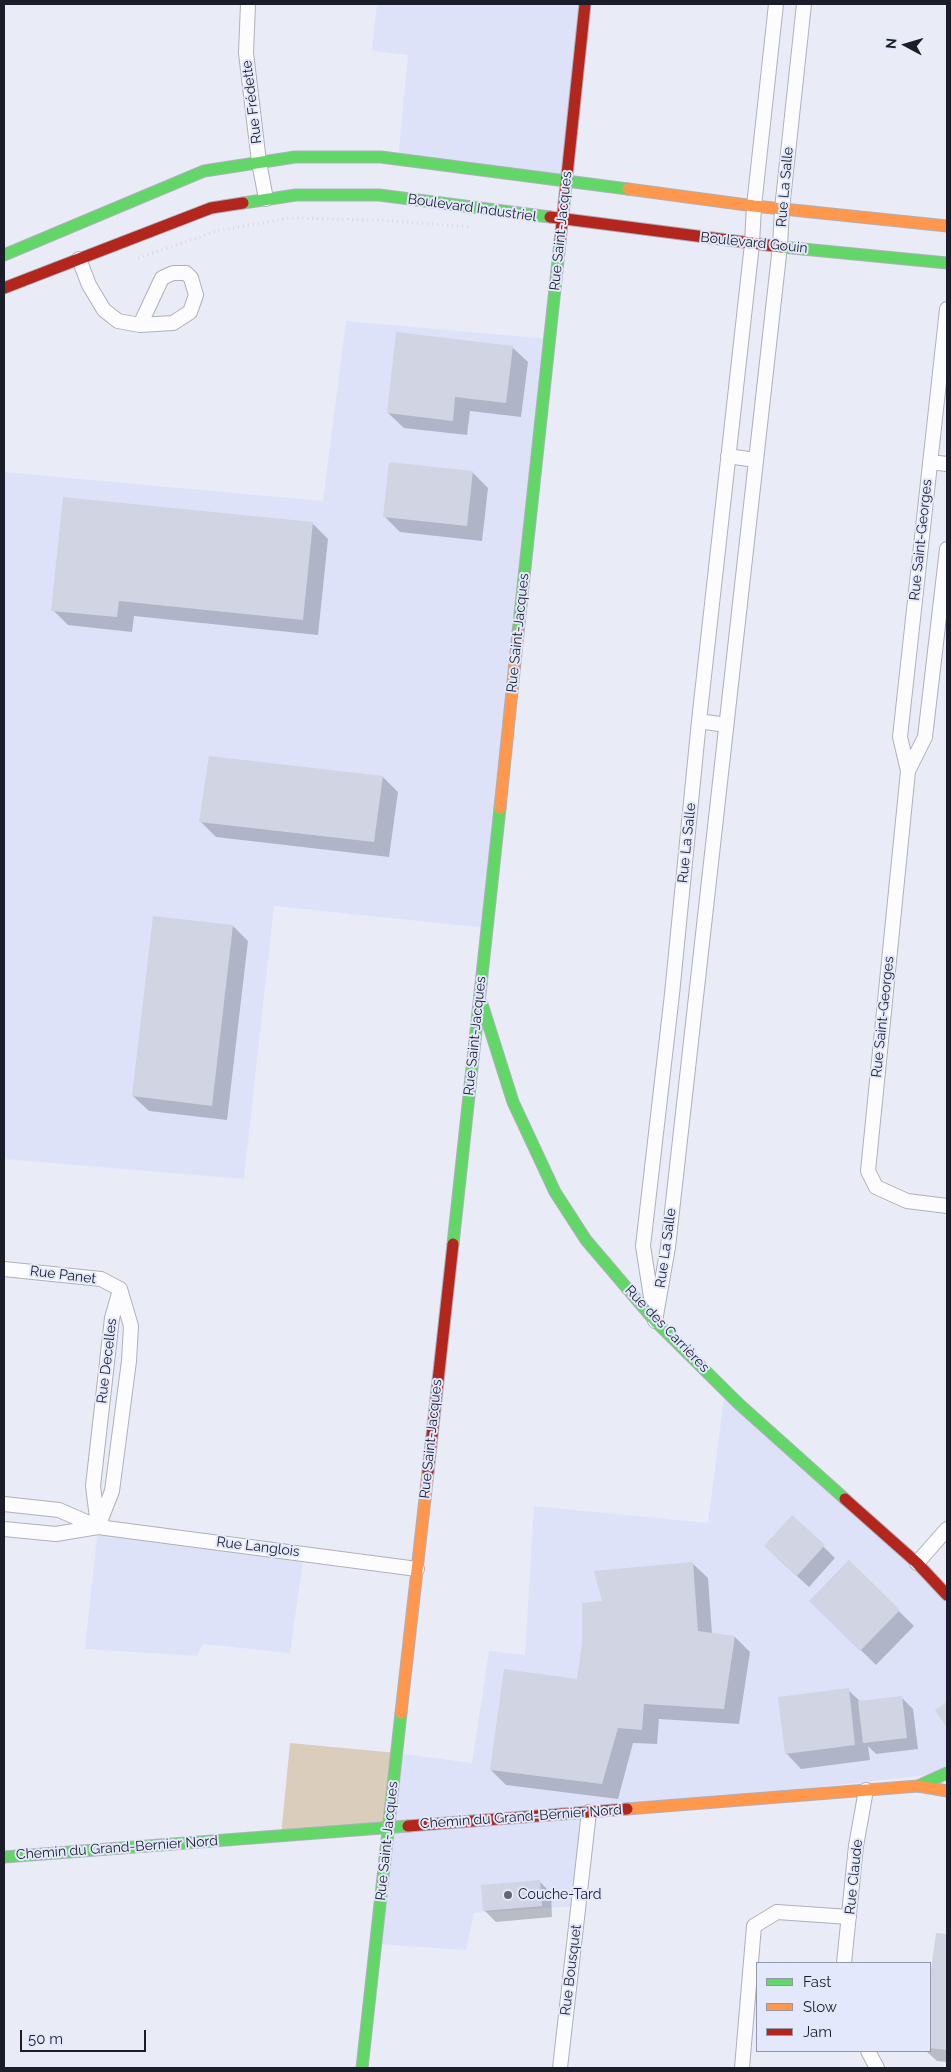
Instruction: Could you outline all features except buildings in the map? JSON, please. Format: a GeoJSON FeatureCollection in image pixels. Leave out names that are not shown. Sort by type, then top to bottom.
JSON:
{"type":"FeatureCollection","features":[{"type":"Feature","properties":{"kind":"street","name":"Rue Frédette"},"geometry":{"type":"LineString","coordinates":[[248,4],[246,53],[259,162],[266,199]]}},
{"type":"Feature","properties":{"kind":"street","name":"Rue Saint-Jacques"},"geometry":{"type":"LineString","coordinates":[[362,2068],[480,997],[585,4]]}},
{"type":"Feature","properties":{"kind":"street","name":"Rue La Salle"},"geometry":{"type":"LineString","coordinates":[[655,1321],[643,1246],[672,994],[699,721],[752,244],[754,206],[776,4]]}},
{"type":"Feature","properties":{"kind":"street","name":"Rue La Salle"},"geometry":{"type":"LineString","coordinates":[[655,1321],[668,1247],[694,997],[780,246],[782,209],[804,4]]}},
{"type":"Feature","properties":{"kind":"street"},"geometry":{"type":"LineString","coordinates":[[4,255],[204,171],[295,157],[381,157],[754,206],[947,226]]}},
{"type":"Feature","properties":{"kind":"street","name":"Boulevard Industriel"},"geometry":{"type":"LineString","coordinates":[[4,288],[211,208],[296,195],[379,195],[562,220]]}},
{"type":"Feature","properties":{"kind":"street","name":"Boulevard Gouin"},"geometry":{"type":"LineString","coordinates":[[562,220],[752,244],[947,263]]}},
{"type":"Feature","properties":{"kind":"street"},"geometry":{"type":"LineString","coordinates":[[79,259],[90,285],[104,310],[118,321],[140,324]]}},
{"type":"Feature","properties":{"kind":"street","name":"Rue Saint-Georges"},"geometry":{"type":"LineString","coordinates":[[947,309],[900,737],[908,771],[868,1171],[876,1187],[907,1201],[947,1206]]}},
{"type":"Feature","properties":{"kind":"street"},"geometry":{"type":"LineString","coordinates":[[933,437],[947,438]]}},
{"type":"Feature","properties":{"kind":"street"},"geometry":{"type":"LineString","coordinates":[[728,456],[755,460]]}},
{"type":"Feature","properties":{"kind":"street"},"geometry":{"type":"LineString","coordinates":[[930,462],[947,464]]}},
{"type":"Feature","properties":{"kind":"street","name":"Rue Saint-Georges"},"geometry":{"type":"LineString","coordinates":[[908,771],[925,737],[947,549]]}},
{"type":"Feature","properties":{"kind":"street"},"geometry":{"type":"LineString","coordinates":[[699,721],[726,725]]}},
{"type":"Feature","properties":{"kind":"street"},"geometry":{"type":"LineString","coordinates":[[672,994],[694,997]]}},
{"type":"Feature","properties":{"kind":"street","name":"Rue des Carrières"},"geometry":{"type":"LineString","coordinates":[[480,997],[513,1102],[555,1192],[586,1240],[655,1321],[739,1404],[917,1563],[947,1595]]}},
{"type":"Feature","properties":{"kind":"street","name":"Rue Panet"},"geometry":{"type":"LineString","coordinates":[[4,1269],[101,1279],[120,1289]]}},
{"type":"Feature","properties":{"kind":"street","name":"Rue Decelles"},"geometry":{"type":"LineString","coordinates":[[98,1527],[112,1491],[129,1361],[131,1326],[120,1289]]}},
{"type":"Feature","properties":{"kind":"street","name":"Rue Decelles"},"geometry":{"type":"LineString","coordinates":[[98,1527],[93,1486],[112,1318],[120,1289]]}},
{"type":"Feature","properties":{"kind":"street","name":"Rue Langlois"},"geometry":{"type":"LineString","coordinates":[[4,1504],[59,1510],[98,1527],[417,1569]]}},
{"type":"Feature","properties":{"kind":"street","name":"Rue Langlois"},"geometry":{"type":"LineString","coordinates":[[4,1529],[56,1534],[98,1527]]}},
{"type":"Feature","properties":{"kind":"street"},"geometry":{"type":"LineString","coordinates":[[917,1563],[947,1529]]}},
{"type":"Feature","properties":{"kind":"street","name":"Chemin du Grand-Bernier Nord"},"geometry":{"type":"LineString","coordinates":[[918,1786],[947,1773]]}},
{"type":"Feature","properties":{"kind":"street","name":"Chemin du Grand-Bernier Nord"},"geometry":{"type":"LineString","coordinates":[[4,1857],[918,1786],[947,1791]]}},
{"type":"Feature","properties":{"kind":"street","name":"Rue Claude"},"geometry":{"type":"LineString","coordinates":[[844,1962],[856,1846],[866,1790]]}},
{"type":"Feature","properties":{"kind":"street","name":"Rue Bousquet"},"geometry":{"type":"LineString","coordinates":[[560,2068],[589,1812]]}},
{"type":"Feature","properties":{"kind":"street"},"geometry":{"type":"LineString","coordinates":[[742,2068],[754,1926],[777,1912],[850,1917]]}},
{"type":"Feature","properties":{"kind":"street"},"geometry":{"type":"LineString","coordinates":[[869,2052],[877,2068]]}},
{"type":"Feature","properties":{"kind":"path","name":"Boulevard Industriel"},"geometry":{"type":"LineString","coordinates":[[129,260],[217,231],[289,218],[378,220],[472,227]]}},
{"type":"Feature","properties":{"kind":"shaded area"},"geometry":{"type":"Polygon","coordinates":[[[377,4],[585,4],[566,181],[398,159],[408,55],[372,51],[377,4]]]}},
{"type":"Feature","properties":{"kind":"shaded area"},"geometry":{"type":"Polygon","coordinates":[[[346,321],[549,339],[487,928],[274,906],[244,1179],[4,1159],[4,472],[323,501],[346,321]]]}},
{"type":"Feature","properties":{"kind":"shaded area"},"geometry":{"type":"Polygon","coordinates":[[[725,1390],[947,1595],[947,1773],[589,1812],[578,1906],[474,1913],[466,1950],[376,1944],[397,1753],[472,1763],[489,1651],[525,1655],[534,1506],[708,1523],[725,1390]]]}},
{"type":"Feature","properties":{"kind":"shaded area"},"geometry":{"type":"Polygon","coordinates":[[[98,1527],[304,1553],[290,1653],[203,1644],[197,1656],[85,1649],[98,1527]]]}},
{"type":"Feature","properties":{"kind":"shaded area"},"geometry":{"type":"Polygon","coordinates":[[[290,1743],[397,1753],[389,1827],[281,1836],[290,1743]]]}},
{"type":"Feature","properties":{"kind":"traffic: fast"},"geometry":{"type":"LineString","coordinates":[[4,255],[204,171],[295,157],[381,157],[628,189]]}},
{"type":"Feature","properties":{"kind":"traffic: fast"},"geometry":{"type":"LineString","coordinates":[[243,203],[296,195],[379,195],[550,217]]}},
{"type":"Feature","properties":{"kind":"traffic: fast"},"geometry":{"type":"LineString","coordinates":[[518,633],[560,242]]}},
{"type":"Feature","properties":{"kind":"traffic: fast"},"geometry":{"type":"LineString","coordinates":[[782,247],[947,263]]}},
{"type":"Feature","properties":{"kind":"traffic: fast"},"geometry":{"type":"LineString","coordinates":[[453,1244],[500,808]]}},
{"type":"Feature","properties":{"kind":"traffic: fast"},"geometry":{"type":"LineString","coordinates":[[482,1004],[513,1102],[555,1192],[586,1240],[655,1321],[739,1404],[845,1499]]}},
{"type":"Feature","properties":{"kind":"traffic: fast"},"geometry":{"type":"LineString","coordinates":[[362,2068],[401,1713]]}},
{"type":"Feature","properties":{"kind":"traffic: fast"},"geometry":{"type":"LineString","coordinates":[[918,1786],[947,1773]]}},
{"type":"Feature","properties":{"kind":"traffic: fast"},"geometry":{"type":"LineString","coordinates":[[4,1857],[408,1826]]}},
{"type":"Feature","properties":{"kind":"traffic: slow"},"geometry":{"type":"LineString","coordinates":[[628,189],[754,206],[947,226]]}},
{"type":"Feature","properties":{"kind":"traffic: slow"},"geometry":{"type":"LineString","coordinates":[[500,808],[518,633]]}},
{"type":"Feature","properties":{"kind":"traffic: slow"},"geometry":{"type":"LineString","coordinates":[[401,1713],[428,1472]]}},
{"type":"Feature","properties":{"kind":"traffic: slow"},"geometry":{"type":"LineString","coordinates":[[627,1809],[918,1786],[947,1791]]}},
{"type":"Feature","properties":{"kind":"traffic: jam"},"geometry":{"type":"LineString","coordinates":[[560,242],[585,4]]}},
{"type":"Feature","properties":{"kind":"traffic: jam"},"geometry":{"type":"LineString","coordinates":[[4,288],[211,208],[243,203]]}},
{"type":"Feature","properties":{"kind":"traffic: jam"},"geometry":{"type":"LineString","coordinates":[[550,217],[782,247]]}},
{"type":"Feature","properties":{"kind":"traffic: jam"},"geometry":{"type":"LineString","coordinates":[[428,1472],[453,1244]]}},
{"type":"Feature","properties":{"kind":"traffic: jam"},"geometry":{"type":"LineString","coordinates":[[845,1499],[917,1563],[947,1595]]}},
{"type":"Feature","properties":{"kind":"traffic: jam"},"geometry":{"type":"LineString","coordinates":[[408,1826],[627,1809]]}},
{"type":"Feature","properties":{"kind":"place","name":"Couche-Tard"},"geometry":{"type":"Point","coordinates":[508,1895]}}]}
